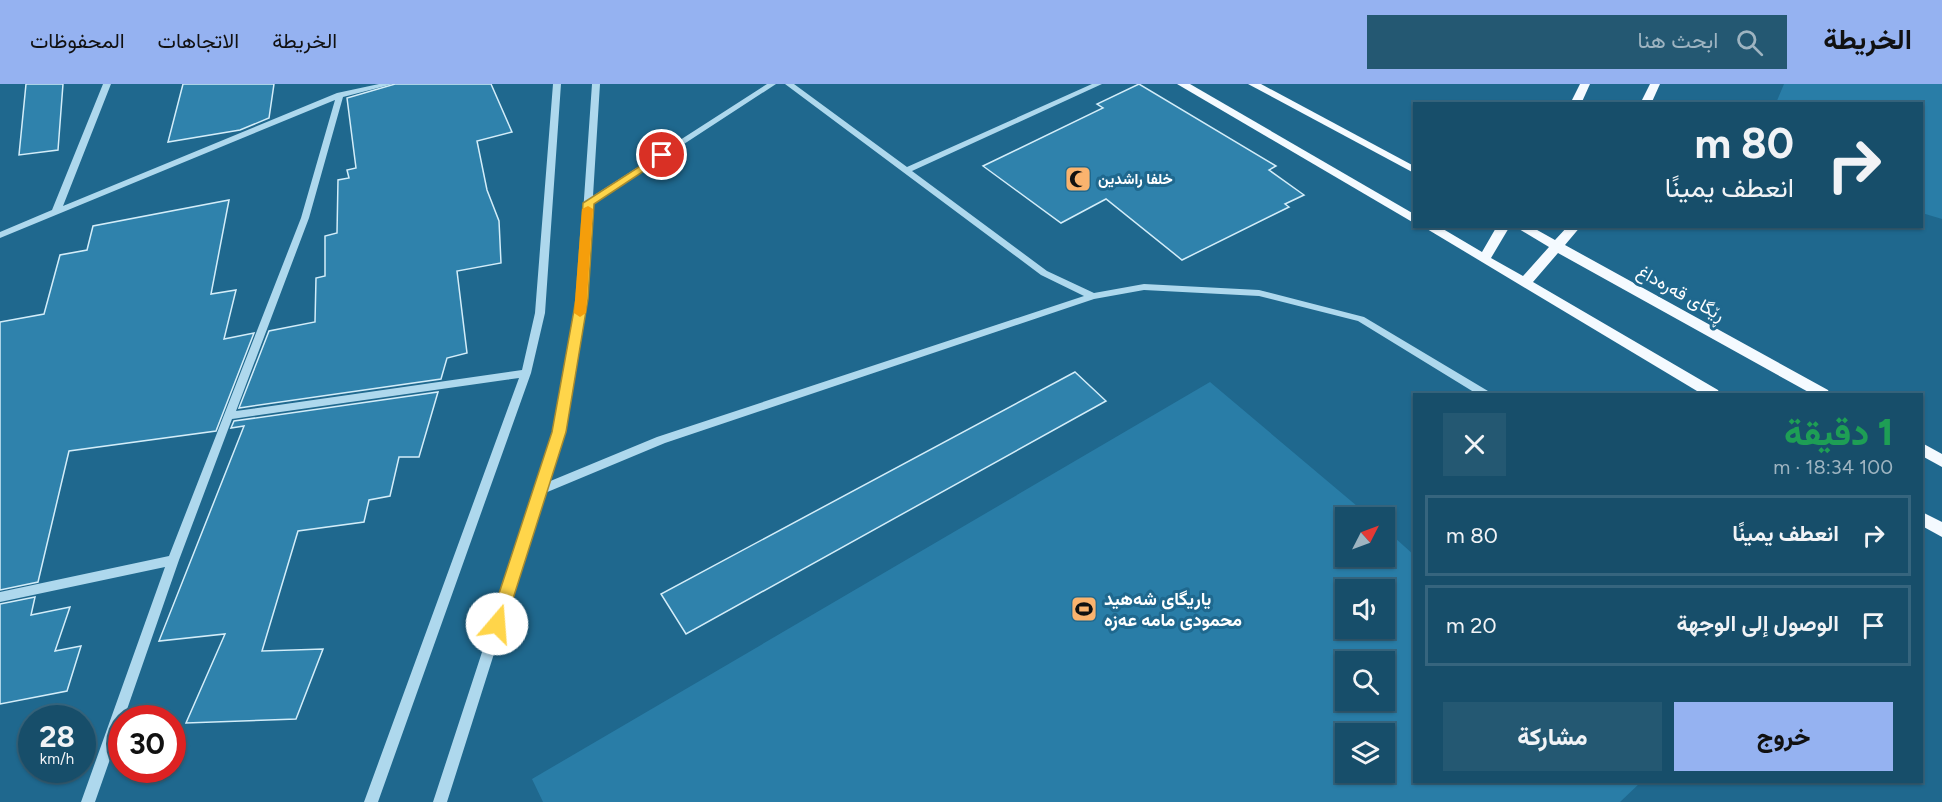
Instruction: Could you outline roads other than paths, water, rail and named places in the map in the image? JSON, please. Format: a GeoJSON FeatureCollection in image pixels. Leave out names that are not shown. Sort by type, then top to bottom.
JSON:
{"type":"FeatureCollection","features":[{"type":"Feature","properties":{"kind":"main road"},"geometry":{"type":"LineString","coordinates":[[1182,84],[1413,218]]}},
{"type":"Feature","properties":{"kind":"main road"},"geometry":{"type":"LineString","coordinates":[[1252,84],[1413,169]]}},
{"type":"Feature","properties":{"kind":"main road"},"geometry":{"type":"LineString","coordinates":[[1576,102],[1585,84]]}},
{"type":"Feature","properties":{"kind":"main road"},"geometry":{"type":"LineString","coordinates":[[1647,102],[1655,84]]}},
{"type":"Feature","properties":{"kind":"main road"},"geometry":{"type":"LineString","coordinates":[[1431,228],[1711,393]]}},
{"type":"Feature","properties":{"kind":"main road"},"geometry":{"type":"LineString","coordinates":[[1484,259],[1503,228]]}},
{"type":"Feature","properties":{"kind":"main road","name":"ڕێگای قەرەداغ"},"geometry":{"type":"LineString","coordinates":[[1524,228],[1821,393]]}},
{"type":"Feature","properties":{"kind":"main road"},"geometry":{"type":"LineString","coordinates":[[1524,283],[1573,228]]}},
{"type":"Feature","properties":{"kind":"main road"},"geometry":{"type":"LineString","coordinates":[[1923,450],[1942,461]]}},
{"type":"Feature","properties":{"kind":"main road"},"geometry":{"type":"LineString","coordinates":[[1923,519],[1942,530]]}},
{"type":"Feature","properties":{"kind":"street"},"geometry":{"type":"LineString","coordinates":[[57,212],[107,84]]}},
{"type":"Feature","properties":{"kind":"street"},"geometry":{"type":"LineString","coordinates":[[0,235],[340,95],[389,84]]}},
{"type":"Feature","properties":{"kind":"street"},"geometry":{"type":"LineString","coordinates":[[371,802],[526,373],[540,313],[549,165],[557,84]]}},
{"type":"Feature","properties":{"kind":"street"},"geometry":{"type":"LineString","coordinates":[[440,802],[559,432],[582,299],[596,84]]}},
{"type":"Feature","properties":{"kind":"street"},"geometry":{"type":"LineString","coordinates":[[588,203],[771,84]]}},
{"type":"Feature","properties":{"kind":"street"},"geometry":{"type":"LineString","coordinates":[[789,84],[1044,273],[1093,296]]}},
{"type":"Feature","properties":{"kind":"street"},"geometry":{"type":"LineString","coordinates":[[906,171],[1098,84]]}},
{"type":"Feature","properties":{"kind":"street"},"geometry":{"type":"LineString","coordinates":[[88,802],[173,560],[305,218],[340,95]]}},
{"type":"Feature","properties":{"kind":"street"},"geometry":{"type":"LineString","coordinates":[[540,490],[661,440],[1093,296],[1144,286],[1259,294],[1361,319],[1482,393]]}},
{"type":"Feature","properties":{"kind":"street"},"geometry":{"type":"LineString","coordinates":[[229,416],[526,373]]}},
{"type":"Feature","properties":{"kind":"street"},"geometry":{"type":"LineString","coordinates":[[0,597],[173,560]]}},
{"type":"Feature","properties":{"kind":"place","name":"خلفا راشدين"},"geometry":{"type":"Point","coordinates":[1078,179]}},
{"type":"Feature","properties":{"kind":"place","name":"یاریگاى شه‌هید محمودى مامه‌ عه‌زه"},"geometry":{"type":"Point","coordinates":[1084,609]}}]}
